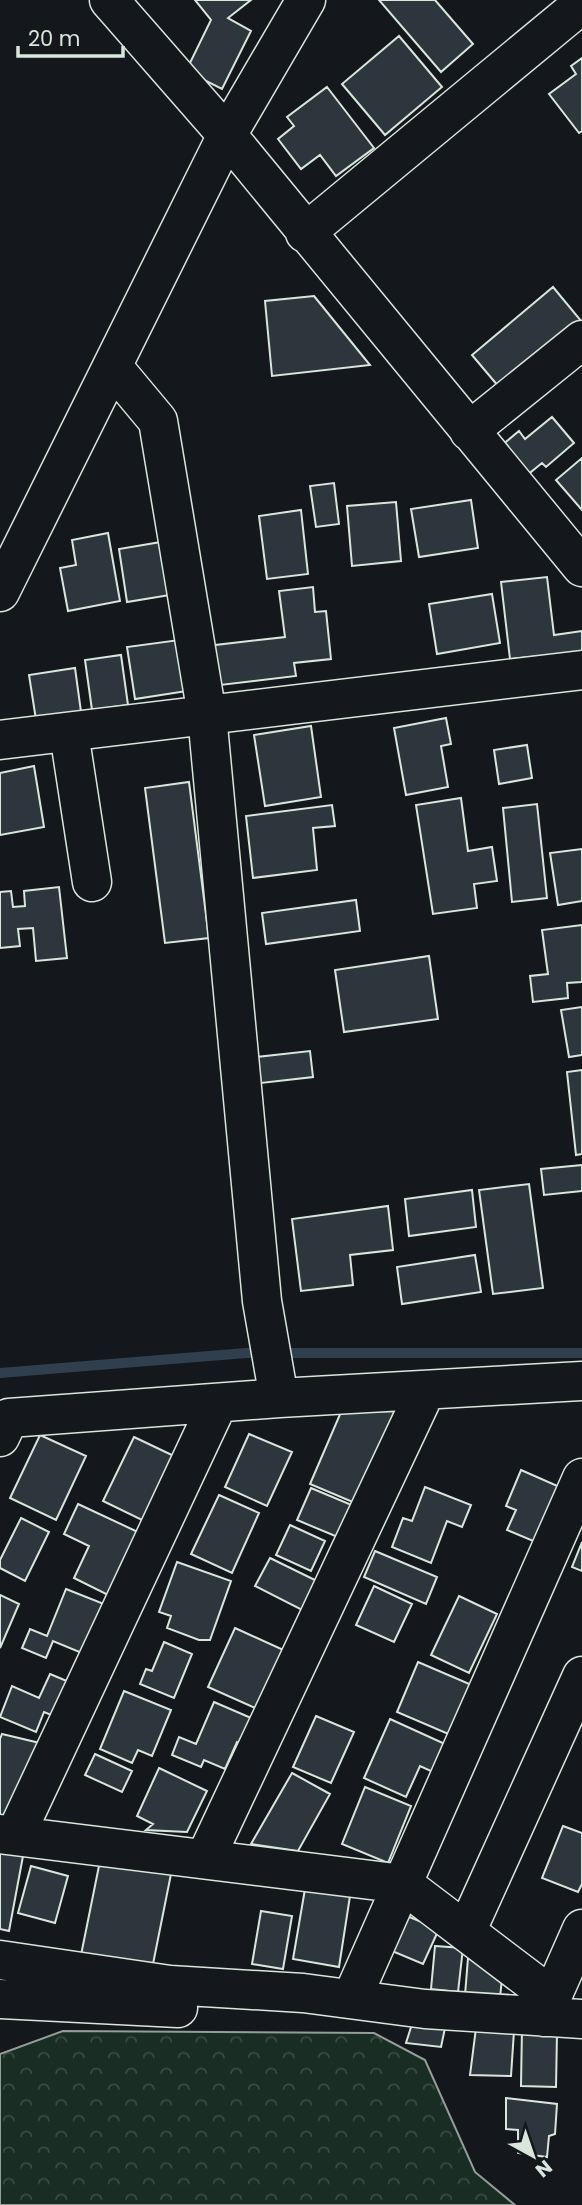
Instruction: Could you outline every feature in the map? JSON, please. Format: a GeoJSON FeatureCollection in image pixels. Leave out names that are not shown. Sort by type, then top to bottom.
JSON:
{"type":"FeatureCollection","features":[{"type":"Feature","properties":{"kind":"street"},"geometry":{"type":"LineString","coordinates":[[109,0],[227,135],[469,431],[577,549]]}},
{"type":"Feature","properties":{"kind":"street"},"geometry":{"type":"LineString","coordinates":[[0,592],[227,135],[306,0]]}},
{"type":"Feature","properties":{"kind":"street"},"geometry":{"type":"LineString","coordinates":[[305,233],[580,10]]}},
{"type":"Feature","properties":{"kind":"street"},"geometry":{"type":"LineString","coordinates":[[469,431],[582,340]]}},
{"type":"Feature","properties":{"kind":"street"},"geometry":{"type":"LineString","coordinates":[[113,367],[158,421],[206,715],[262,1301],[279,1398]]}},
{"type":"Feature","properties":{"kind":"street"},"geometry":{"type":"LineString","coordinates":[[0,740],[582,670]]}},
{"type":"Feature","properties":{"kind":"street"},"geometry":{"type":"LineString","coordinates":[[69,733],[92,882]]}},
{"type":"Feature","properties":{"kind":"street"},"geometry":{"type":"LineString","coordinates":[[3,1425],[218,1402],[582,1381]]}},
{"type":"Feature","properties":{"kind":"street"},"geometry":{"type":"LineString","coordinates":[[205,1859],[426,1390]]}},
{"type":"Feature","properties":{"kind":"street"},"geometry":{"type":"LineString","coordinates":[[218,1402],[7,1835],[402,1884],[466,1931],[547,2007]]}},
{"type":"Feature","properties":{"kind":"street"},"geometry":{"type":"LineString","coordinates":[[352,1998],[582,1478]]}},
{"type":"Feature","properties":{"kind":"street"},"geometry":{"type":"LineString","coordinates":[[466,1931],[582,1676]]}},
{"type":"Feature","properties":{"kind":"street"},"geometry":{"type":"LineString","coordinates":[[547,2007],[582,1929]]}},
{"type":"Feature","properties":{"kind":"street"},"geometry":{"type":"LineString","coordinates":[[0,1960],[170,1985],[303,1993],[425,2009],[547,2007],[582,2020]]}},
{"type":"Feature","properties":{"kind":"street"},"geometry":{"type":"LineString","coordinates":[[0,1999],[277,2013],[303,1993]]}},
{"type":"Feature","properties":{"kind":"green space"},"geometry":{"type":"Polygon","coordinates":[[[63,2031],[374,2033],[425,2060],[475,2172],[515,2205],[0,2205],[0,2054],[63,2031]]]}},
{"type":"Feature","properties":{"kind":"building"},"geometry":{"type":"Polygon","coordinates":[[[195,0],[251,0],[228,18],[251,31],[222,89],[186,71],[211,20],[195,0]]]}},
{"type":"Feature","properties":{"kind":"building"},"geometry":{"type":"Polygon","coordinates":[[[379,0],[435,0],[473,44],[441,72],[379,0]]]}},
{"type":"Feature","properties":{"kind":"building"},"geometry":{"type":"Polygon","coordinates":[[[399,36],[442,87],[385,135],[342,84],[399,36]]]}},
{"type":"Feature","properties":{"kind":"building"},"geometry":{"type":"Polygon","coordinates":[[[582,58],[582,131],[579,133],[549,94],[576,74],[571,66],[582,58]]]}},
{"type":"Feature","properties":{"kind":"building"},"geometry":{"type":"Polygon","coordinates":[[[327,87],[374,148],[336,176],[320,155],[301,169],[278,139],[294,126],[287,117],[327,87]]]}},
{"type":"Feature","properties":{"kind":"building"},"geometry":{"type":"Polygon","coordinates":[[[553,287],[582,322],[504,393],[472,355],[553,287]]]}},
{"type":"Feature","properties":{"kind":"building"},"geometry":{"type":"Polygon","coordinates":[[[314,296],[370,365],[272,376],[265,301],[314,296]]]}},
{"type":"Feature","properties":{"kind":"building"},"geometry":{"type":"Polygon","coordinates":[[[552,417],[574,443],[546,467],[542,463],[526,476],[501,446],[519,431],[525,439],[552,417]]]}},
{"type":"Feature","properties":{"kind":"building"},"geometry":{"type":"Polygon","coordinates":[[[582,458],[582,510],[556,480],[582,458]]]}},
{"type":"Feature","properties":{"kind":"building"},"geometry":{"type":"Polygon","coordinates":[[[334,483],[339,524],[316,527],[310,486],[334,483]]]}},
{"type":"Feature","properties":{"kind":"building"},"geometry":{"type":"Polygon","coordinates":[[[471,500],[478,548],[419,557],[411,509],[471,500]]]}},
{"type":"Feature","properties":{"kind":"building"},"geometry":{"type":"Polygon","coordinates":[[[396,502],[401,561],[352,566],[347,506],[396,502]]]}},
{"type":"Feature","properties":{"kind":"building"},"geometry":{"type":"Polygon","coordinates":[[[301,510],[308,574],[267,579],[259,516],[301,510]]]}},
{"type":"Feature","properties":{"kind":"building"},"geometry":{"type":"Polygon","coordinates":[[[108,533],[120,601],[68,611],[60,568],[76,565],[72,540],[108,533]]]}},
{"type":"Feature","properties":{"kind":"building"},"geometry":{"type":"Polygon","coordinates":[[[167,541],[176,594],[127,602],[119,549],[167,541]]]}},
{"type":"Feature","properties":{"kind":"building"},"geometry":{"type":"Polygon","coordinates":[[[547,577],[554,635],[582,631],[582,658],[550,655],[510,659],[501,582],[547,577]]]}},
{"type":"Feature","properties":{"kind":"building"},"geometry":{"type":"Polygon","coordinates":[[[313,587],[315,612],[326,611],[331,659],[294,663],[296,676],[212,686],[207,646],[285,637],[279,591],[313,587]]]}},
{"type":"Feature","properties":{"kind":"building"},"geometry":{"type":"Polygon","coordinates":[[[492,594],[500,643],[437,654],[429,604],[492,594]]]}},
{"type":"Feature","properties":{"kind":"building"},"geometry":{"type":"Polygon","coordinates":[[[179,640],[187,691],[135,699],[127,647],[179,640]]]}},
{"type":"Feature","properties":{"kind":"building"},"geometry":{"type":"Polygon","coordinates":[[[121,655],[128,705],[92,710],[85,660],[121,655]]]}},
{"type":"Feature","properties":{"kind":"building"},"geometry":{"type":"Polygon","coordinates":[[[75,668],[82,719],[37,726],[29,675],[75,668]]]}},
{"type":"Feature","properties":{"kind":"building"},"geometry":{"type":"Polygon","coordinates":[[[446,718],[451,744],[441,746],[448,787],[406,795],[394,728],[446,718]]]}},
{"type":"Feature","properties":{"kind":"building"},"geometry":{"type":"Polygon","coordinates":[[[311,726],[321,797],[265,806],[254,735],[311,726]]]}},
{"type":"Feature","properties":{"kind":"building"},"geometry":{"type":"Polygon","coordinates":[[[527,745],[532,778],[499,784],[494,750],[527,745]]]}},
{"type":"Feature","properties":{"kind":"building"},"geometry":{"type":"Polygon","coordinates":[[[34,766],[44,827],[0,835],[0,773],[34,766]]]}},
{"type":"Feature","properties":{"kind":"building"},"geometry":{"type":"Polygon","coordinates":[[[189,782],[209,938],[165,943],[145,788],[189,782]]]}},
{"type":"Feature","properties":{"kind":"building"},"geometry":{"type":"Polygon","coordinates":[[[461,798],[468,851],[492,847],[497,881],[474,884],[477,908],[433,914],[416,805],[461,798]]]}},
{"type":"Feature","properties":{"kind":"building"},"geometry":{"type":"Polygon","coordinates":[[[537,804],[547,898],[512,902],[503,808],[537,804]]]}},
{"type":"Feature","properties":{"kind":"building"},"geometry":{"type":"Polygon","coordinates":[[[332,805],[335,826],[313,828],[317,870],[253,878],[246,816],[332,805]]]}},
{"type":"Feature","properties":{"kind":"building"},"geometry":{"type":"Polygon","coordinates":[[[582,849],[582,901],[558,905],[550,853],[582,849]]]}},
{"type":"Feature","properties":{"kind":"building"},"geometry":{"type":"Polygon","coordinates":[[[59,887],[67,958],[36,961],[33,928],[18,929],[20,946],[0,948],[0,892],[11,891],[13,907],[25,906],[24,891],[59,887]]]}},
{"type":"Feature","properties":{"kind":"building"},"geometry":{"type":"Polygon","coordinates":[[[356,900],[360,931],[266,944],[262,913],[356,900]]]}},
{"type":"Feature","properties":{"kind":"building"},"geometry":{"type":"Polygon","coordinates":[[[582,925],[582,982],[567,983],[568,998],[533,1002],[530,976],[548,974],[542,930],[582,925]]]}},
{"type":"Feature","properties":{"kind":"building"},"geometry":{"type":"Polygon","coordinates":[[[429,956],[438,1019],[344,1032],[335,970],[429,956]]]}},
{"type":"Feature","properties":{"kind":"building"},"geometry":{"type":"Polygon","coordinates":[[[582,1007],[582,1055],[569,1057],[561,1010],[582,1007]]]}},
{"type":"Feature","properties":{"kind":"building"},"geometry":{"type":"Polygon","coordinates":[[[310,1051],[313,1077],[261,1083],[257,1057],[310,1051]]]}},
{"type":"Feature","properties":{"kind":"building"},"geometry":{"type":"Polygon","coordinates":[[[582,1070],[582,1154],[576,1155],[567,1072],[582,1070]]]}},
{"type":"Feature","properties":{"kind":"building"},"geometry":{"type":"Polygon","coordinates":[[[582,1165],[582,1191],[544,1195],[541,1169],[582,1165]]]}},
{"type":"Feature","properties":{"kind":"building"},"geometry":{"type":"Polygon","coordinates":[[[529,1184],[543,1288],[493,1294],[479,1190],[529,1184]]]}},
{"type":"Feature","properties":{"kind":"building"},"geometry":{"type":"Polygon","coordinates":[[[472,1190],[476,1227],[409,1236],[405,1199],[472,1190]]]}},
{"type":"Feature","properties":{"kind":"building"},"geometry":{"type":"Polygon","coordinates":[[[388,1206],[393,1250],[350,1255],[353,1285],[301,1291],[292,1219],[388,1206]]]}},
{"type":"Feature","properties":{"kind":"building"},"geometry":{"type":"Polygon","coordinates":[[[475,1255],[481,1292],[402,1304],[397,1267],[475,1255]]]}},
{"type":"Feature","properties":{"kind":"building"},"geometry":{"type":"Polygon","coordinates":[[[395,1411],[355,1503],[310,1484],[341,1412],[395,1411]]]}},
{"type":"Feature","properties":{"kind":"building"},"geometry":{"type":"Polygon","coordinates":[[[249,1434],[292,1452],[267,1506],[225,1487],[249,1434]]]}},
{"type":"Feature","properties":{"kind":"building"},"geometry":{"type":"Polygon","coordinates":[[[40,1435],[86,1456],[56,1520],[10,1498],[40,1435]]]}},
{"type":"Feature","properties":{"kind":"building"},"geometry":{"type":"Polygon","coordinates":[[[134,1437],[174,1456],[144,1521],[103,1501],[134,1437]]]}},
{"type":"Feature","properties":{"kind":"building"},"geometry":{"type":"Polygon","coordinates":[[[521,1470],[562,1488],[538,1543],[507,1530],[516,1510],[506,1506],[521,1470]]]}},
{"type":"Feature","properties":{"kind":"building"},"geometry":{"type":"Polygon","coordinates":[[[425,1487],[471,1505],[462,1527],[447,1521],[431,1563],[392,1547],[403,1518],[412,1521],[425,1487]]]}},
{"type":"Feature","properties":{"kind":"building"},"geometry":{"type":"Polygon","coordinates":[[[311,1488],[354,1506],[340,1538],[297,1520],[311,1488]]]}},
{"type":"Feature","properties":{"kind":"building"},"geometry":{"type":"Polygon","coordinates":[[[219,1495],[259,1513],[232,1573],[191,1554],[219,1495]]]}},
{"type":"Feature","properties":{"kind":"building"},"geometry":{"type":"Polygon","coordinates":[[[78,1504],[140,1533],[110,1596],[74,1578],[89,1546],[64,1534],[78,1504]]]}},
{"type":"Feature","properties":{"kind":"building"},"geometry":{"type":"Polygon","coordinates":[[[21,1518],[49,1532],[25,1581],[0,1568],[0,1560],[21,1518]]]}},
{"type":"Feature","properties":{"kind":"building"},"geometry":{"type":"Polygon","coordinates":[[[290,1525],[325,1541],[311,1571],[276,1555],[290,1525]]]}},
{"type":"Feature","properties":{"kind":"building"},"geometry":{"type":"Polygon","coordinates":[[[582,1542],[582,1571],[572,1567],[582,1542]]]}},
{"type":"Feature","properties":{"kind":"building"},"geometry":{"type":"Polygon","coordinates":[[[375,1551],[437,1577],[426,1604],[364,1577],[375,1551]]]}},
{"type":"Feature","properties":{"kind":"building"},"geometry":{"type":"Polygon","coordinates":[[[270,1558],[321,1583],[306,1612],[255,1586],[270,1558]]]}},
{"type":"Feature","properties":{"kind":"building"},"geometry":{"type":"Polygon","coordinates":[[[177,1562],[231,1581],[210,1640],[199,1640],[167,1628],[171,1616],[159,1612],[177,1562]]]}},
{"type":"Feature","properties":{"kind":"building"},"geometry":{"type":"Polygon","coordinates":[[[374,1586],[412,1604],[394,1642],[356,1625],[374,1586]]]}},
{"type":"Feature","properties":{"kind":"building"},"geometry":{"type":"Polygon","coordinates":[[[66,1589],[109,1606],[89,1656],[53,1641],[46,1658],[22,1648],[30,1629],[47,1636],[66,1589]]]}},
{"type":"Feature","properties":{"kind":"building"},"geometry":{"type":"Polygon","coordinates":[[[0,1595],[19,1604],[0,1648],[0,1595]]]}},
{"type":"Feature","properties":{"kind":"building"},"geometry":{"type":"Polygon","coordinates":[[[459,1596],[497,1614],[469,1673],[431,1655],[459,1596]]]}},
{"type":"Feature","properties":{"kind":"building"},"geometry":{"type":"Polygon","coordinates":[[[235,1628],[290,1653],[264,1712],[208,1687],[235,1628]]]}},
{"type":"Feature","properties":{"kind":"building"},"geometry":{"type":"Polygon","coordinates":[[[164,1642],[192,1654],[174,1698],[140,1684],[146,1669],[152,1671],[164,1642]]]}},
{"type":"Feature","properties":{"kind":"building"},"geometry":{"type":"Polygon","coordinates":[[[418,1662],[474,1686],[453,1736],[397,1712],[418,1662]]]}},
{"type":"Feature","properties":{"kind":"building"},"geometry":{"type":"Polygon","coordinates":[[[50,1674],[74,1684],[59,1718],[44,1712],[36,1732],[0,1717],[12,1686],[39,1698],[50,1674]]]}},
{"type":"Feature","properties":{"kind":"building"},"geometry":{"type":"Polygon","coordinates":[[[124,1691],[171,1710],[152,1756],[138,1750],[132,1763],[100,1749],[124,1691]]]}},
{"type":"Feature","properties":{"kind":"building"},"geometry":{"type":"Polygon","coordinates":[[[214,1702],[258,1721],[247,1746],[237,1742],[225,1769],[204,1760],[201,1767],[172,1755],[179,1737],[196,1744],[214,1702]]]}},
{"type":"Feature","properties":{"kind":"building"},"geometry":{"type":"Polygon","coordinates":[[[316,1716],[354,1732],[331,1783],[293,1767],[316,1716]]]}},
{"type":"Feature","properties":{"kind":"building"},"geometry":{"type":"Polygon","coordinates":[[[390,1719],[445,1744],[433,1772],[420,1766],[406,1797],[364,1778],[390,1719]]]}},
{"type":"Feature","properties":{"kind":"building"},"geometry":{"type":"Polygon","coordinates":[[[2,1734],[44,1744],[8,1819],[0,1818],[2,1734]]]}},
{"type":"Feature","properties":{"kind":"building"},"geometry":{"type":"Polygon","coordinates":[[[95,1754],[132,1771],[122,1792],[85,1775],[95,1754]]]}},
{"type":"Feature","properties":{"kind":"building"},"geometry":{"type":"Polygon","coordinates":[[[159,1768],[207,1791],[187,1832],[146,1830],[153,1824],[137,1816],[159,1768]]]}},
{"type":"Feature","properties":{"kind":"building"},"geometry":{"type":"Polygon","coordinates":[[[292,1773],[330,1794],[298,1851],[251,1844],[292,1773]]]}},
{"type":"Feature","properties":{"kind":"building"},"geometry":{"type":"Polygon","coordinates":[[[365,1787],[411,1806],[388,1863],[342,1844],[365,1787]]]}},
{"type":"Feature","properties":{"kind":"building"},"geometry":{"type":"Polygon","coordinates":[[[563,1826],[582,1833],[582,1884],[578,1892],[542,1878],[563,1826]]]}},
{"type":"Feature","properties":{"kind":"building"},"geometry":{"type":"Polygon","coordinates":[[[0,1852],[23,1856],[9,1931],[0,1929],[0,1852]]]}},
{"type":"Feature","properties":{"kind":"building"},"geometry":{"type":"Polygon","coordinates":[[[101,1856],[172,1869],[152,1969],[81,1955],[101,1856]]]}},
{"type":"Feature","properties":{"kind":"building"},"geometry":{"type":"Polygon","coordinates":[[[31,1866],[68,1876],[55,1923],[18,1913],[31,1866]]]}},
{"type":"Feature","properties":{"kind":"building"},"geometry":{"type":"Polygon","coordinates":[[[305,1889],[350,1896],[339,1967],[293,1959],[305,1889]]]}},
{"type":"Feature","properties":{"kind":"building"},"geometry":{"type":"Polygon","coordinates":[[[261,1911],[292,1916],[283,1969],[252,1964],[261,1911]]]}},
{"type":"Feature","properties":{"kind":"building"},"geometry":{"type":"Polygon","coordinates":[[[407,1916],[439,1929],[423,1964],[392,1951],[407,1916]]]}},
{"type":"Feature","properties":{"kind":"building"},"geometry":{"type":"Polygon","coordinates":[[[435,1946],[463,1948],[458,1992],[431,1989],[435,1946]]]}},
{"type":"Feature","properties":{"kind":"building"},"geometry":{"type":"Polygon","coordinates":[[[468,1958],[502,1978],[500,1998],[465,1995],[468,1958]]]}},
{"type":"Feature","properties":{"kind":"building"},"geometry":{"type":"Polygon","coordinates":[[[412,2024],[445,2028],[441,2047],[406,2043],[412,2024]]]}},
{"type":"Feature","properties":{"kind":"building"},"geometry":{"type":"Polygon","coordinates":[[[522,2027],[557,2033],[556,2087],[521,2086],[522,2027]]]}},
{"type":"Feature","properties":{"kind":"building"},"geometry":{"type":"Polygon","coordinates":[[[476,2028],[514,2031],[511,2076],[470,2075],[476,2028]]]}},
{"type":"Feature","properties":{"kind":"building"},"geometry":{"type":"Polygon","coordinates":[[[506,2098],[557,2104],[555,2134],[549,2136],[547,2157],[518,2153],[518,2130],[506,2129],[506,2098]]]}},
{"type":"Feature","properties":{"kind":"waterway"},"geometry":{"type":"LineString","coordinates":[[0,1373],[246,1353],[582,1353]]}}]}
